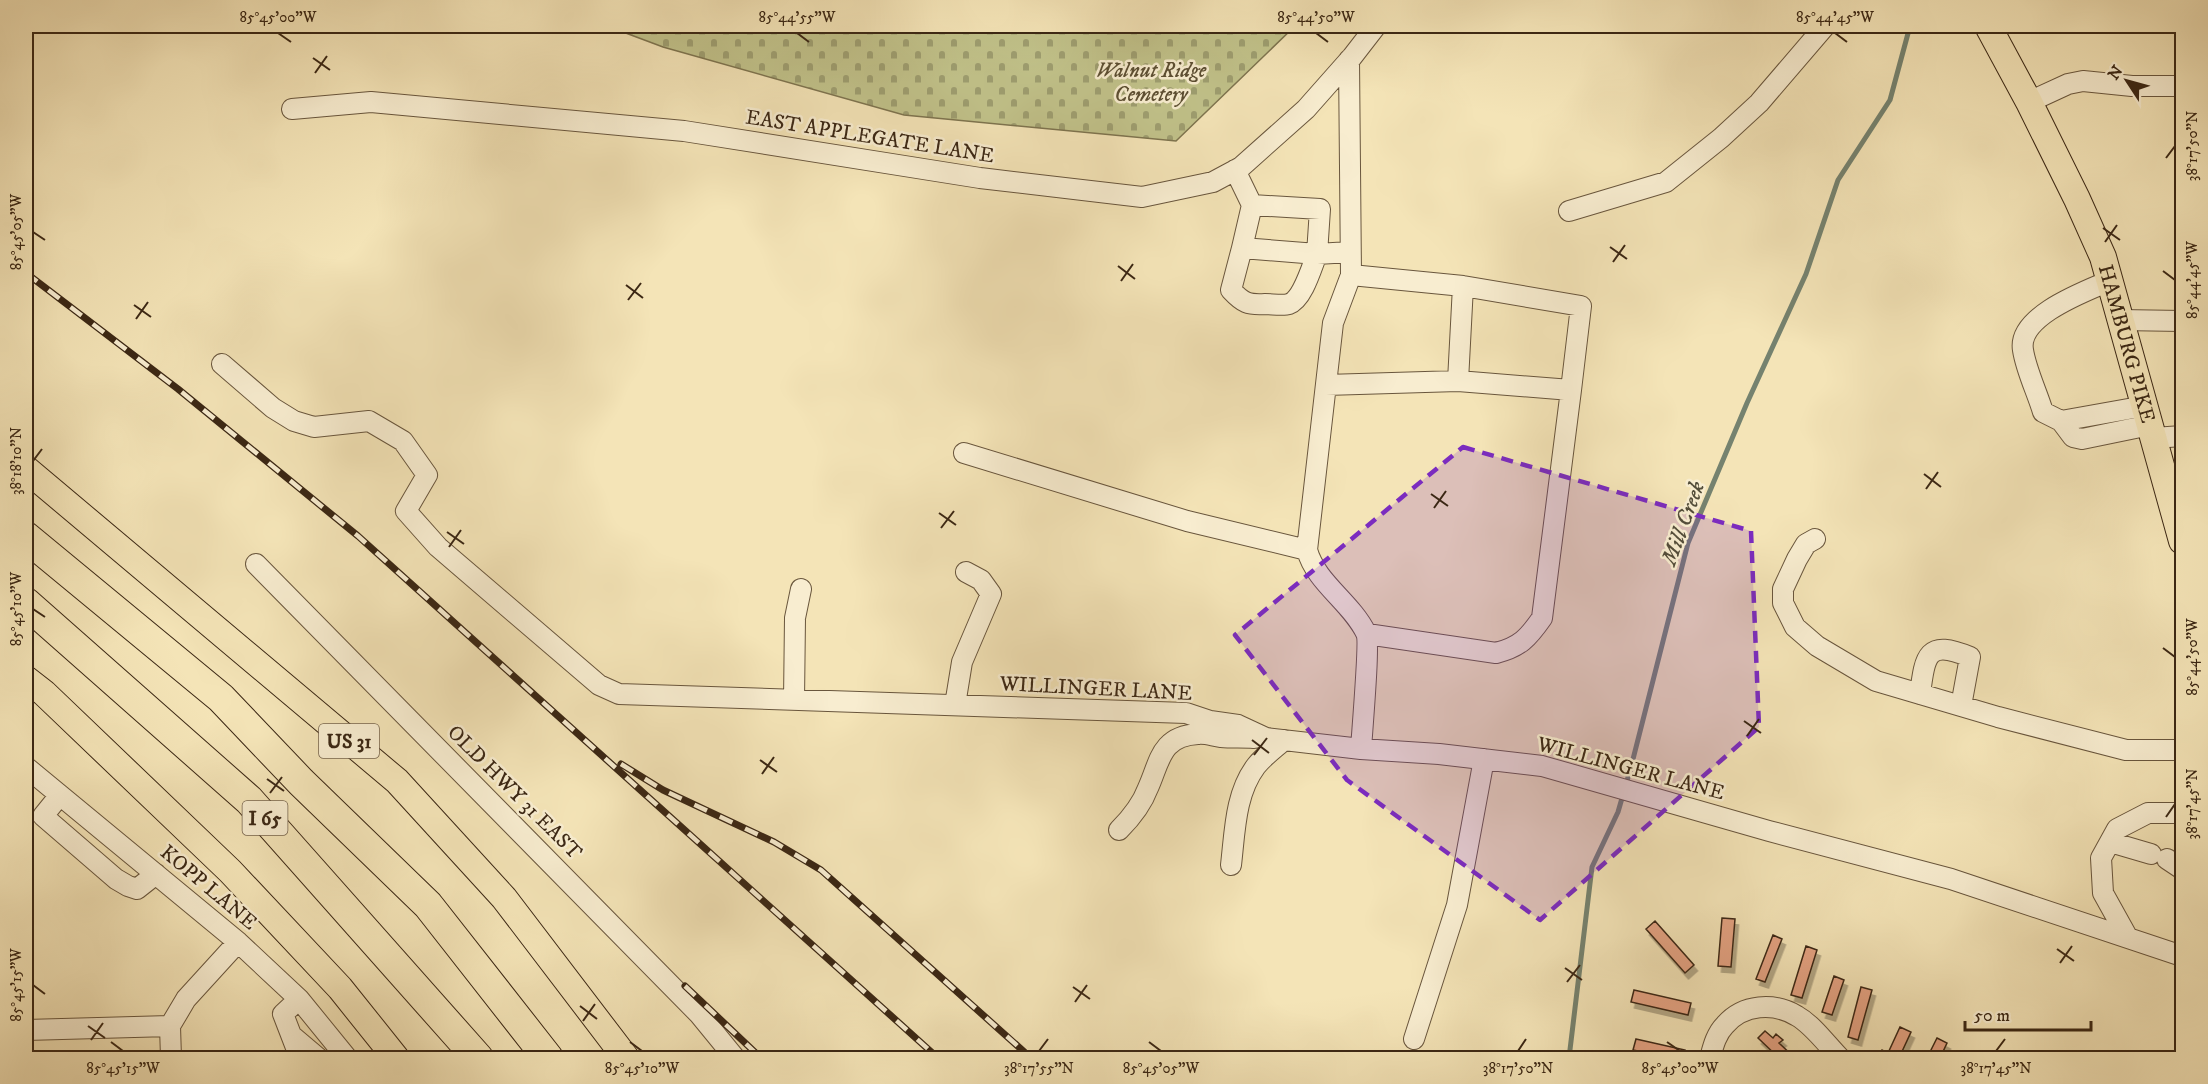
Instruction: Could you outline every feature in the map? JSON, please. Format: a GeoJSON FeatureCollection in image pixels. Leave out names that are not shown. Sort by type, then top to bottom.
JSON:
{"type":"FeatureCollection","features":[{"type":"Feature","properties":{"kind":"highway","name":"I 65"},"geometry":{"type":"LineString","coordinates":[[26,537],[221,698],[301,782],[428,905],[548,1059]]}},
{"type":"Feature","properties":{"kind":"highway","name":"I 65"},"geometry":{"type":"LineString","coordinates":[[26,603],[249,800],[478,1059]]}},
{"type":"Feature","properties":{"kind":"highway"},"geometry":{"type":"LineString","coordinates":[[436,1011],[465,1059]]}},
{"type":"Feature","properties":{"kind":"main road","name":"HAMBURG PIKE"},"geometry":{"type":"LineString","coordinates":[[1993,30],[2077,199],[2103,257],[2150,423],[2174,485],[2182,540]]}},
{"type":"Feature","properties":{"kind":"main road","name":"US 31"},"geometry":{"type":"LineString","coordinates":[[26,469],[397,782],[504,898],[626,1059]]}},
{"type":"Feature","properties":{"kind":"main road"},"geometry":{"type":"LineString","coordinates":[[26,679],[44,693],[230,871],[340,988],[396,1059]]}},
{"type":"Feature","properties":{"kind":"street","name":"EAST APPLEGATE LANE"},"geometry":{"type":"LineString","coordinates":[[292,109],[370,102],[684,131],[980,178],[1142,197],[1214,182],[1235,170],[1306,109],[1376,26]]}},
{"type":"Feature","properties":{"kind":"street"},"geometry":{"type":"LineString","coordinates":[[1569,211],[1666,182],[1721,138],[1759,103],[1825,26]]}},
{"type":"Feature","properties":{"kind":"street"},"geometry":{"type":"LineString","coordinates":[[1349,60],[1351,275],[1333,323],[1307,550],[1311,565],[1367,634],[1360,749]]}},
{"type":"Feature","properties":{"kind":"street"},"geometry":{"type":"LineString","coordinates":[[2029,102],[2067,84],[2083,81],[2132,86],[2182,86]]}},
{"type":"Feature","properties":{"kind":"street"},"geometry":{"type":"LineString","coordinates":[[1235,170],[1252,205],[1231,291],[1240,300],[1250,305],[1289,304],[1297,298],[1303,288],[1317,254],[1320,208],[1252,205]]}},
{"type":"Feature","properties":{"kind":"street"},"geometry":{"type":"LineString","coordinates":[[1242,248],[1317,254],[1350,252]]}},
{"type":"Feature","properties":{"kind":"street"},"geometry":{"type":"LineString","coordinates":[[1351,275],[1463,286],[1581,306],[1542,618],[1530,635],[1513,649],[1496,653],[1367,634]]}},
{"type":"Feature","properties":{"kind":"street"},"geometry":{"type":"LineString","coordinates":[[2109,281],[2055,304],[2026,332],[2022,348],[2043,412],[2061,421],[2073,437],[2082,439],[2150,423],[2182,436]]}},
{"type":"Feature","properties":{"kind":"street"},"geometry":{"type":"LineString","coordinates":[[1458,381],[1463,286]]}},
{"type":"Feature","properties":{"kind":"street"},"geometry":{"type":"LineString","coordinates":[[2120,320],[2182,321]]}},
{"type":"Feature","properties":{"kind":"street","name":"WILLINGER LANE"},"geometry":{"type":"LineString","coordinates":[[222,364],[273,408],[294,421],[314,427],[369,421],[403,441],[427,475],[406,511],[438,547],[599,685],[619,694],[1186,713],[1210,721],[1238,725],[1275,739],[1360,749],[1439,753],[1542,766],[1769,831],[1951,879],[2182,956]]}},
{"type":"Feature","properties":{"kind":"street"},"geometry":{"type":"LineString","coordinates":[[1326,385],[1458,381],[1571,390]]}},
{"type":"Feature","properties":{"kind":"street"},"geometry":{"type":"LineString","coordinates":[[963,453],[1187,521],[1307,550]]}},
{"type":"Feature","properties":{"kind":"street"},"geometry":{"type":"LineString","coordinates":[[1815,539],[1806,544],[1783,589],[1783,603],[1795,627],[1817,646],[1876,681],[2126,750],[2182,748]]}},
{"type":"Feature","properties":{"kind":"street","name":"OLD HWY 31 EAST"},"geometry":{"type":"LineString","coordinates":[[256,564],[699,1014],[735,1059]]}},
{"type":"Feature","properties":{"kind":"street"},"geometry":{"type":"LineString","coordinates":[[955,705],[962,662],[991,594],[981,580],[966,572]]}},
{"type":"Feature","properties":{"kind":"street"},"geometry":{"type":"LineString","coordinates":[[794,699],[795,618],[801,589]]}},
{"type":"Feature","properties":{"kind":"street"},"geometry":{"type":"LineString","coordinates":[[1920,694],[1924,662],[1932,652],[1941,648],[1960,653],[1970,657],[1961,706]]}},
{"type":"Feature","properties":{"kind":"street"},"geometry":{"type":"LineString","coordinates":[[1119,830],[1148,789],[1162,752],[1179,739],[1198,734],[1275,739]]}},
{"type":"Feature","properties":{"kind":"street"},"geometry":{"type":"LineString","coordinates":[[1232,865],[1236,813],[1243,790],[1275,739]]}},
{"type":"Feature","properties":{"kind":"street"},"geometry":{"type":"LineString","coordinates":[[1414,1039],[1457,904],[1484,759]]}},
{"type":"Feature","properties":{"kind":"street","name":"KOPP LANE"},"geometry":{"type":"LineString","coordinates":[[26,767],[238,942],[299,999],[347,1059]]}},
{"type":"Feature","properties":{"kind":"street"},"geometry":{"type":"LineString","coordinates":[[60,795],[43,816],[117,879],[137,889],[156,874]]}},
{"type":"Feature","properties":{"kind":"street"},"geometry":{"type":"LineString","coordinates":[[2128,938],[2103,892],[2101,858],[2117,829],[2148,813],[2182,813]]}},
{"type":"Feature","properties":{"kind":"street"},"geometry":{"type":"LineString","coordinates":[[2110,842],[2167,861]]}},
{"type":"Feature","properties":{"kind":"street"},"geometry":{"type":"LineString","coordinates":[[171,1059],[170,1026],[186,999],[238,942]]}},
{"type":"Feature","properties":{"kind":"street"},"geometry":{"type":"LineString","coordinates":[[299,999],[283,1014],[300,1059]]}},
{"type":"Feature","properties":{"kind":"street"},"geometry":{"type":"LineString","coordinates":[[1710,1059],[1715,1040],[1725,1024],[1742,1012],[1758,1007],[1777,1006],[1799,1016],[1839,1059]]}},
{"type":"Feature","properties":{"kind":"street"},"geometry":{"type":"LineString","coordinates":[[26,1030],[170,1026]]}},
{"type":"Feature","properties":{"kind":"street"},"geometry":{"type":"LineString","coordinates":[[290,1034],[318,1059]]}},
{"type":"Feature","properties":{"kind":"highlighted area"},"geometry":{"type":"Polygon","coordinates":[[[1463,447],[1751,531],[1759,727],[1540,920],[1347,780],[1235,635],[1463,447]]]}},
{"type":"Feature","properties":{"kind":"green space","name":"Walnut Ridge Cemetery"},"geometry":{"type":"Polygon","coordinates":[[[607,26],[1295,26],[1176,141],[904,115],[663,47],[607,26]]]}},
{"type":"Feature","properties":{"kind":"building"},"geometry":{"type":"Polygon","coordinates":[[[1722,918],[1735,919],[1731,967],[1718,966],[1722,918]]]}},
{"type":"Feature","properties":{"kind":"building"},"geometry":{"type":"Polygon","coordinates":[[[1655,921],[1694,965],[1685,973],[1646,929],[1655,921]]]}},
{"type":"Feature","properties":{"kind":"building"},"geometry":{"type":"Polygon","coordinates":[[[1773,935],[1782,939],[1765,982],[1756,979],[1773,935]]]}},
{"type":"Feature","properties":{"kind":"building"},"geometry":{"type":"Polygon","coordinates":[[[1806,946],[1817,950],[1802,998],[1791,995],[1806,946]]]}},
{"type":"Feature","properties":{"kind":"building"},"geometry":{"type":"Polygon","coordinates":[[[1834,976],[1844,980],[1832,1015],[1822,1012],[1834,976]]]}},
{"type":"Feature","properties":{"kind":"building"},"geometry":{"type":"Polygon","coordinates":[[[1861,987],[1872,990],[1858,1040],[1848,1037],[1861,987]]]}},
{"type":"Feature","properties":{"kind":"building"},"geometry":{"type":"Polygon","coordinates":[[[1634,990],[1691,1003],[1688,1015],[1631,1002],[1634,990]]]}},
{"type":"Feature","properties":{"kind":"building"},"geometry":{"type":"Polygon","coordinates":[[[1900,1027],[1911,1032],[1899,1058],[1878,1058],[1882,1050],[1888,1053],[1900,1027]]]}},
{"type":"Feature","properties":{"kind":"building"},"geometry":{"type":"Polygon","coordinates":[[[1765,1031],[1773,1038],[1776,1034],[1783,1040],[1779,1043],[1795,1058],[1779,1058],[1758,1038],[1765,1031]]]}},
{"type":"Feature","properties":{"kind":"building"},"geometry":{"type":"Polygon","coordinates":[[[1937,1038],[1947,1043],[1940,1058],[1927,1058],[1937,1038]]]}},
{"type":"Feature","properties":{"kind":"building"},"geometry":{"type":"Polygon","coordinates":[[[1636,1039],[1685,1050],[1683,1058],[1633,1050],[1636,1039]]]}},
{"type":"Feature","properties":{"kind":"waterway","name":"Mill Creek"},"geometry":{"type":"LineString","coordinates":[[1569,1058],[1592,867],[1618,812],[1688,543],[1747,403],[1806,274],[1838,180],[1890,100],[1910,26]]}},
{"type":"Feature","properties":{"kind":"railway"},"geometry":{"type":"LineString","coordinates":[[26,273],[178,389],[358,536],[938,1058]]}},
{"type":"Feature","properties":{"kind":"railway"},"geometry":{"type":"LineString","coordinates":[[621,764],[663,790],[774,842],[821,870],[1031,1058]]}},
{"type":"Feature","properties":{"kind":"railway"},"geometry":{"type":"LineString","coordinates":[[685,986],[761,1058]]}}]}
